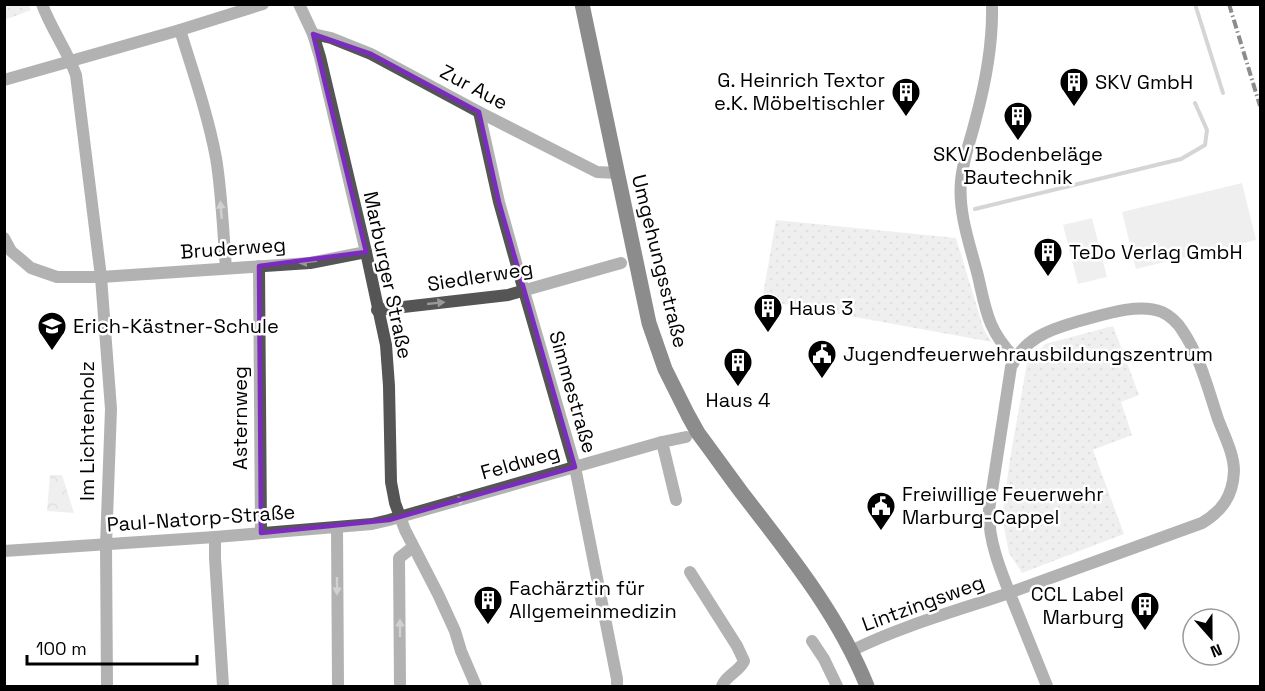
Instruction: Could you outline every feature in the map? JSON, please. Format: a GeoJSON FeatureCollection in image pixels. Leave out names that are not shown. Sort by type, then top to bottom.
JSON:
{"type":"FeatureCollection","features":[{"type":"Feature","properties":{"kind":"main road","name":"Umgehungsstraße"},"geometry":{"type":"LineString","coordinates":[[582,4],[649,323],[665,369],[698,433],[792,557],[824,604],[851,651],[867,687]]}},
{"type":"Feature","properties":{"kind":"street","name":"Im Lichtenholz"},"geometry":{"type":"LineString","coordinates":[[42,4],[76,75],[101,278],[111,409],[106,545],[107,687]]}},
{"type":"Feature","properties":{"kind":"street"},"geometry":{"type":"LineString","coordinates":[[4,80],[263,4]]}},
{"type":"Feature","properties":{"kind":"street","name":"Marburger Straße"},"geometry":{"type":"LineString","coordinates":[[299,4],[313,34],[320,57],[386,345],[394,503],[455,631],[476,687]]}},
{"type":"Feature","properties":{"kind":"street"},"geometry":{"type":"LineString","coordinates":[[992,4],[989,60],[984,88],[963,166],[962,206],[988,321],[1000,343],[1015,358]]}},
{"type":"Feature","properties":{"kind":"street"},"geometry":{"type":"LineString","coordinates":[[180,30],[204,108],[219,177],[226,268]]}},
{"type":"Feature","properties":{"kind":"street","name":"Zur Aue"},"geometry":{"type":"LineString","coordinates":[[313,34],[331,38],[371,54],[597,172],[617,173]]}},
{"type":"Feature","properties":{"kind":"street","name":"Simmestraße"},"geometry":{"type":"LineString","coordinates":[[479,112],[524,291],[575,467],[617,687]]}},
{"type":"Feature","properties":{"kind":"street","name":"Bruderweg"},"geometry":{"type":"LineString","coordinates":[[4,238],[11,251],[31,268],[57,277],[101,278],[309,263],[366,252]]}},
{"type":"Feature","properties":{"kind":"street","name":"Siedlerweg"},"geometry":{"type":"LineString","coordinates":[[378,310],[524,291],[621,263]]}},
{"type":"Feature","properties":{"kind":"street","name":"Asternweg"},"geometry":{"type":"LineString","coordinates":[[259,266],[261,533]]}},
{"type":"Feature","properties":{"kind":"street","name":"Lintzingsweg"},"geometry":{"type":"LineString","coordinates":[[851,651],[920,623],[1009,592],[1202,523],[1221,509],[1230,492],[1234,471],[1229,450],[1195,354],[1180,327],[1162,312],[1150,309],[1120,311],[1063,326],[1032,339],[1015,358],[1011,367],[988,524],[1009,592]]}},
{"type":"Feature","properties":{"kind":"street","name":"Feldweg"},"geometry":{"type":"LineString","coordinates":[[400,517],[686,437]]}},
{"type":"Feature","properties":{"kind":"street"},"geometry":{"type":"LineString","coordinates":[[662,442],[676,500]]}},
{"type":"Feature","properties":{"kind":"street","name":"Paul-Natorp-Straße"},"geometry":{"type":"LineString","coordinates":[[4,551],[372,524],[400,517]]}},
{"type":"Feature","properties":{"kind":"street"},"geometry":{"type":"LineString","coordinates":[[337,527],[338,687]]}},
{"type":"Feature","properties":{"kind":"street"},"geometry":{"type":"LineString","coordinates":[[215,537],[223,687]]}},
{"type":"Feature","properties":{"kind":"street"},"geometry":{"type":"LineString","coordinates":[[400,687],[399,558],[413,547]]}},
{"type":"Feature","properties":{"kind":"street"},"geometry":{"type":"LineString","coordinates":[[690,572],[744,661],[741,667],[724,681],[722,687]]}},
{"type":"Feature","properties":{"kind":"street"},"geometry":{"type":"LineString","coordinates":[[1009,592],[1047,687]]}},
{"type":"Feature","properties":{"kind":"street"},"geometry":{"type":"LineString","coordinates":[[812,641],[824,659],[837,687]]}},
{"type":"Feature","properties":{"kind":"highlighted area"},"geometry":{"type":"Polygon","coordinates":[[[313,34],[371,54],[479,112],[499,202],[575,467],[389,520],[261,533],[259,266],[366,252],[313,34]]]}},
{"type":"Feature","properties":{"kind":"green space"},"geometry":{"type":"Polygon","coordinates":[[[5,4],[29,5],[31,10],[5,20],[5,4]]]}},
{"type":"Feature","properties":{"kind":"green space"},"geometry":{"type":"Polygon","coordinates":[[[1242,183],[1256,240],[1136,269],[1122,212],[1242,183]]]}},
{"type":"Feature","properties":{"kind":"green space"},"geometry":{"type":"Polygon","coordinates":[[[1092,218],[1107,277],[1078,284],[1063,225],[1092,218]]]}},
{"type":"Feature","properties":{"kind":"green space"},"geometry":{"type":"Polygon","coordinates":[[[776,220],[956,238],[984,330],[992,342],[762,300],[776,220]]]}},
{"type":"Feature","properties":{"kind":"green space"},"geometry":{"type":"Polygon","coordinates":[[[1113,326],[1139,395],[1121,402],[1132,435],[1093,450],[1124,534],[1022,573],[1009,553],[1002,517],[1027,363],[1045,344],[1113,326]]]}},
{"type":"Feature","properties":{"kind":"green space"},"geometry":{"type":"Polygon","coordinates":[[[50,475],[62,475],[74,513],[47,511],[50,475]]]}},
{"type":"Feature","properties":{"kind":"waterway"},"geometry":{"type":"LineString","coordinates":[[1195,4],[1223,93]]}},
{"type":"Feature","properties":{"kind":"waterway"},"geometry":{"type":"LineString","coordinates":[[975,209],[1181,159],[1205,145],[1207,130],[1195,103]]}},
{"type":"Feature","properties":{"kind":"railway"},"geometry":{"type":"LineString","coordinates":[[1229,4],[1260,106]]}},
{"type":"Feature","properties":{"kind":"place","name":"SKV GmbH"},"geometry":{"type":"Point","coordinates":[1074,108]}},
{"type":"Feature","properties":{"kind":"place","name":"G. Heinrich Textor e.K. Möbeltischler"},"geometry":{"type":"Point","coordinates":[906,118]}},
{"type":"Feature","properties":{"kind":"place","name":"SKV Bodenbeläge Bautechnik"},"geometry":{"type":"Point","coordinates":[1018,142]}},
{"type":"Feature","properties":{"kind":"place","name":"TeDo Verlag GmbH"},"geometry":{"type":"Point","coordinates":[1048,278]}},
{"type":"Feature","properties":{"kind":"place","name":"Haus 3"},"geometry":{"type":"Point","coordinates":[768,334]}},
{"type":"Feature","properties":{"kind":"place","name":"Erich-Kästner-Schule"},"geometry":{"type":"Point","coordinates":[52,352]}},
{"type":"Feature","properties":{"kind":"place","name":"Jugendfeuerwehrausbildungszentrum"},"geometry":{"type":"Point","coordinates":[822,380]}},
{"type":"Feature","properties":{"kind":"place","name":"Haus 4"},"geometry":{"type":"Point","coordinates":[738,388]}},
{"type":"Feature","properties":{"kind":"place","name":"Freiwillige Feuerwehr Marburg-Cappel"},"geometry":{"type":"Point","coordinates":[881,532]}},
{"type":"Feature","properties":{"kind":"place","name":"Fachärztin für Allgemeinmedizin"},"geometry":{"type":"Point","coordinates":[488,626]}},
{"type":"Feature","properties":{"kind":"place","name":"CCL Label Marburg"},"geometry":{"type":"Point","coordinates":[1145,632]}}]}
